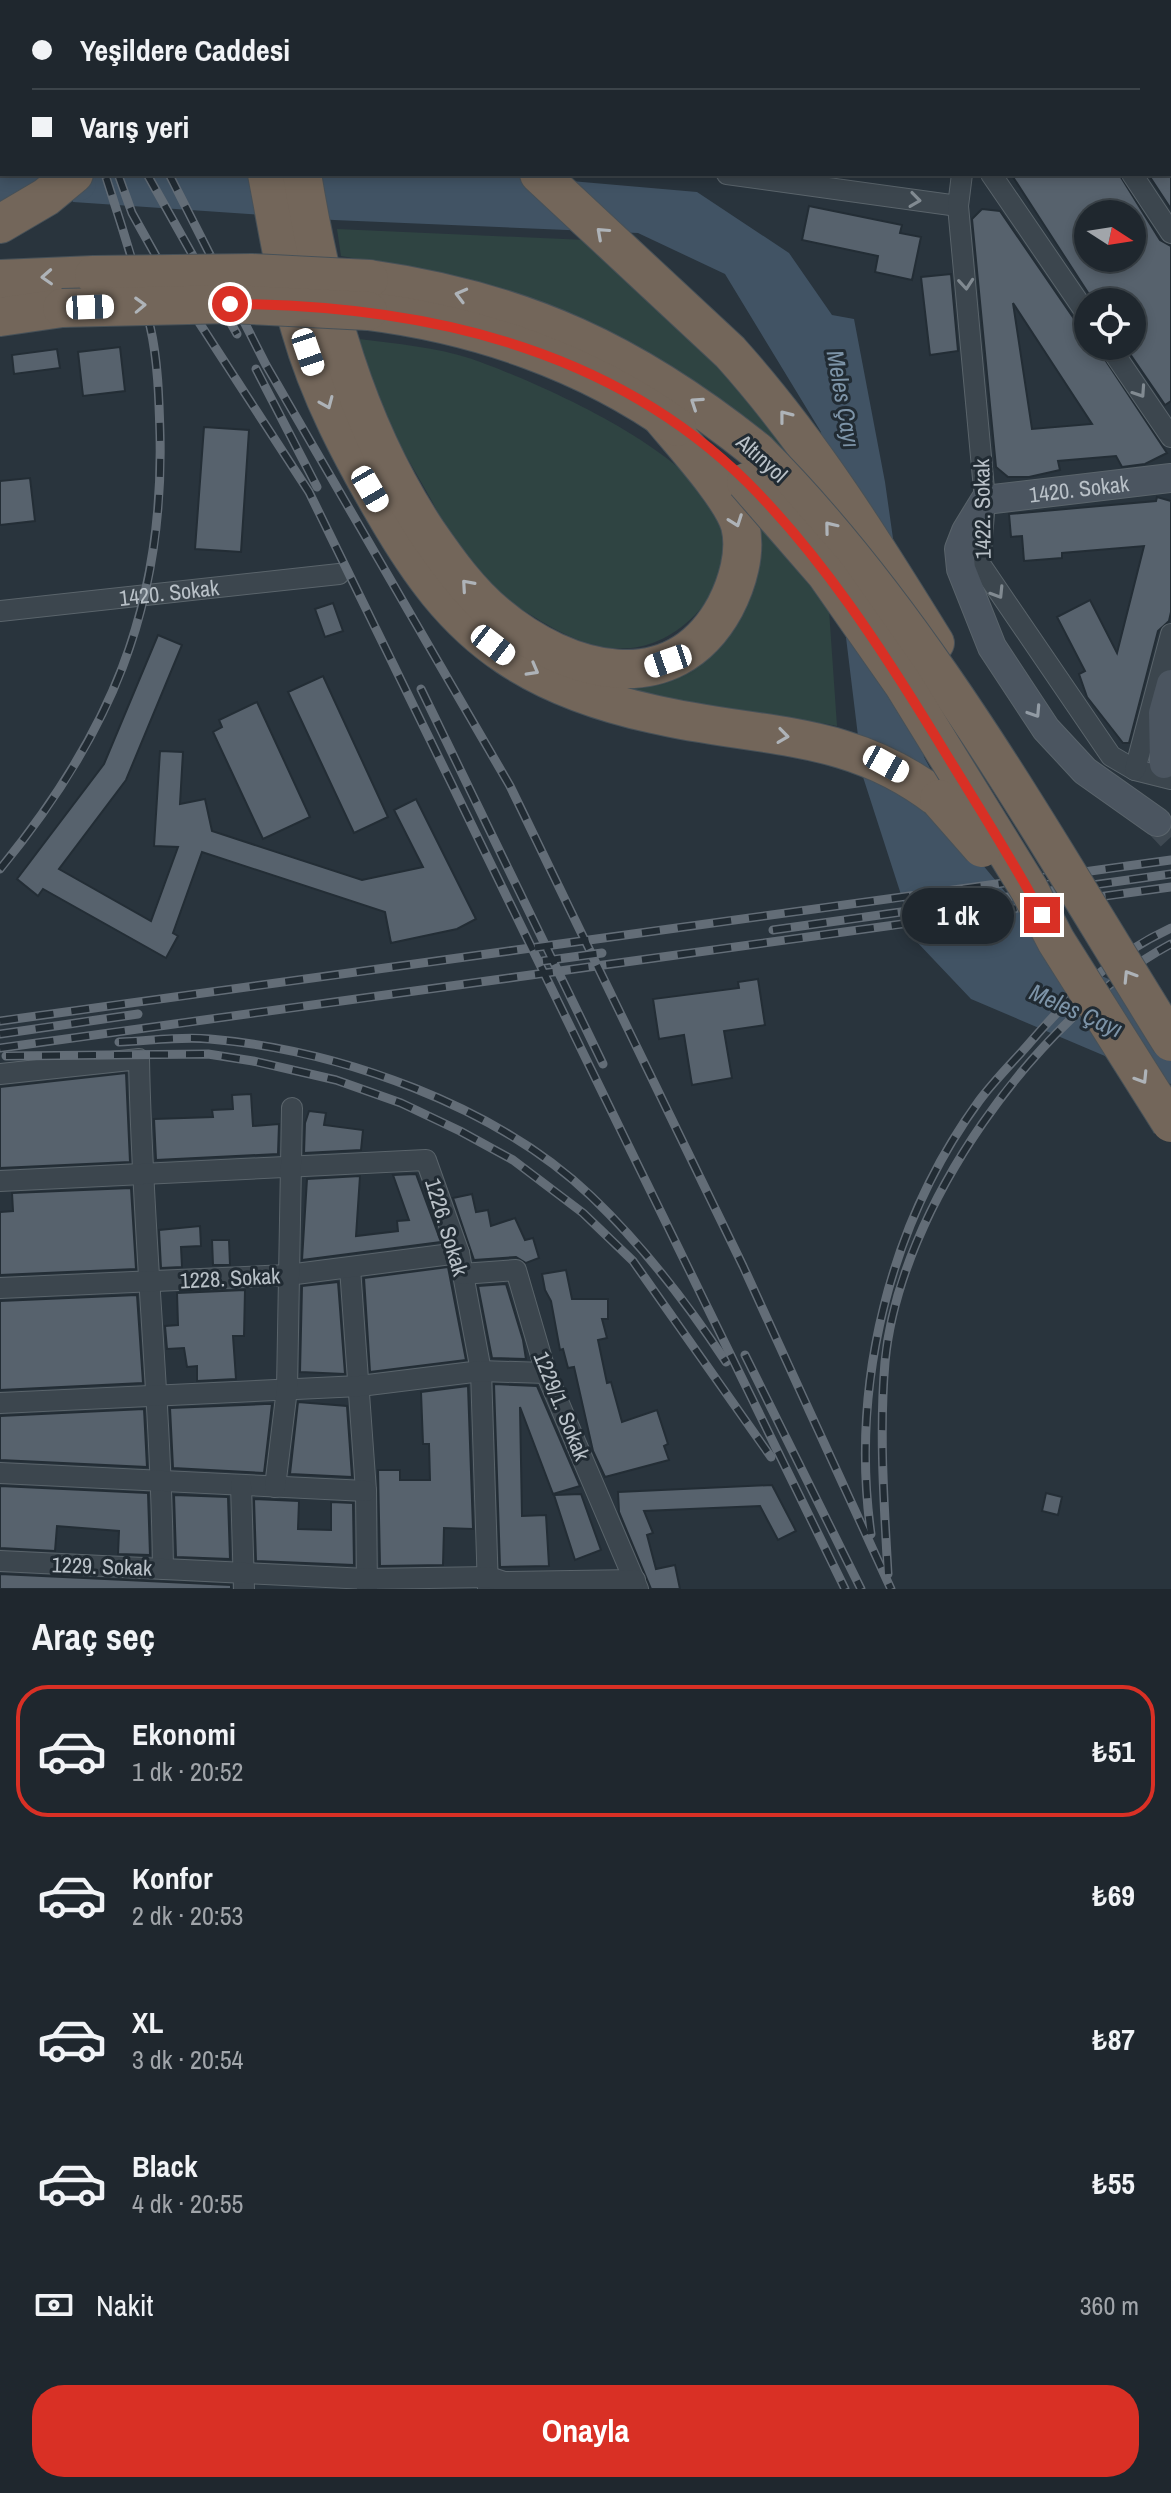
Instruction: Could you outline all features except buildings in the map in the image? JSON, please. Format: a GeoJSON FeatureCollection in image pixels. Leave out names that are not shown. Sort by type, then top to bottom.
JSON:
{"type":"FeatureCollection","features":[{"type":"Feature","properties":{"kind":"highway"},"geometry":{"type":"LineString","coordinates":[[0,224],[33,206],[71,176]]}},
{"type":"Feature","properties":{"kind":"highway"},"geometry":{"type":"LineString","coordinates":[[268,176],[293,222],[343,361],[389,467],[415,514],[443,556],[495,614],[523,635],[585,665],[614,670],[644,669],[668,661],[691,649],[714,626],[734,589],[742,553],[740,526],[720,493],[658,413]]}},
{"type":"Feature","properties":{"kind":"highway"},"geometry":{"type":"LineString","coordinates":[[302,176],[293,222],[300,328],[340,434],[408,553],[453,612],[507,656],[580,692],[654,715],[823,741],[886,764],[939,799],[1056,941]]}},
{"type":"Feature","properties":{"kind":"highway"},"geometry":{"type":"LineString","coordinates":[[541,176],[730,352],[786,417],[831,479],[938,647],[974,729]]}},
{"type":"Feature","properties":{"kind":"highway","name":"Altınyol"},"geometry":{"type":"LineString","coordinates":[[0,279],[267,273],[369,295],[453,293],[581,336],[702,407],[752,466],[815,508],[856,558],[974,729],[1171,1042]]}},
{"type":"Feature","properties":{"kind":"highway"},"geometry":{"type":"LineString","coordinates":[[0,310],[254,304],[369,295],[570,366],[752,466],[903,684],[1029,889],[1056,941],[1171,1123]]}},
{"type":"Feature","properties":{"kind":"highway"},"geometry":{"type":"LineString","coordinates":[[0,317],[62,308]]}},
{"type":"Feature","properties":{"kind":"street"},"geometry":{"type":"LineString","coordinates":[[742,176],[958,206]]}},
{"type":"Feature","properties":{"kind":"street"},"geometry":{"type":"LineString","coordinates":[[851,176],[862,192]]}},
{"type":"Feature","properties":{"kind":"street","name":"1422. Sokak"},"geometry":{"type":"LineString","coordinates":[[962,176],[958,206],[985,500],[980,564],[1111,756],[1135,770],[1167,771]]}},
{"type":"Feature","properties":{"kind":"street"},"geometry":{"type":"LineString","coordinates":[[992,176],[1074,296]]}},
{"type":"Feature","properties":{"kind":"street"},"geometry":{"type":"LineString","coordinates":[[1133,176],[1171,233]]}},
{"type":"Feature","properties":{"kind":"street"},"geometry":{"type":"LineString","coordinates":[[1119,360],[1171,437]]}},
{"type":"Feature","properties":{"kind":"street","name":"1420. Sokak"},"geometry":{"type":"LineString","coordinates":[[985,500],[1171,478]]}},
{"type":"Feature","properties":{"kind":"street"},"geometry":{"type":"LineString","coordinates":[[985,500],[959,549],[961,569],[992,647],[1046,729],[1075,760],[1157,822]]}},
{"type":"Feature","properties":{"kind":"street","name":"1420. Sokak"},"geometry":{"type":"LineString","coordinates":[[0,611],[339,574]]}},
{"type":"Feature","properties":{"kind":"street"},"geometry":{"type":"LineString","coordinates":[[1135,770],[1171,634]]}},
{"type":"Feature","properties":{"kind":"street"},"geometry":{"type":"LineString","coordinates":[[1167,771],[1163,713],[1171,684]]}},
{"type":"Feature","properties":{"kind":"street"},"geometry":{"type":"LineString","coordinates":[[0,1074],[139,1059],[141,1174],[162,1480],[163,1569]]}},
{"type":"Feature","properties":{"kind":"street"},"geometry":{"type":"LineString","coordinates":[[275,1487],[287,1389],[292,1108]]}},
{"type":"Feature","properties":{"kind":"street","name":"1226. Sokak"},"geometry":{"type":"LineString","coordinates":[[0,1181],[291,1169],[417,1158],[426,1160],[459,1253],[481,1371],[489,1583]]}},
{"type":"Feature","properties":{"kind":"street","name":"1228. Sokak"},"geometry":{"type":"LineString","coordinates":[[0,1288],[288,1275],[459,1253]]}},
{"type":"Feature","properties":{"kind":"street"},"geometry":{"type":"LineString","coordinates":[[350,1268],[366,1491],[367,1584]]}},
{"type":"Feature","properties":{"kind":"street","name":"1229/1. Sokak"},"geometry":{"type":"LineString","coordinates":[[462,1274],[516,1270],[546,1373],[636,1584]]}},
{"type":"Feature","properties":{"kind":"street"},"geometry":{"type":"LineString","coordinates":[[0,1403],[157,1398],[360,1386],[481,1371],[546,1373]]}},
{"type":"Feature","properties":{"kind":"street"},"geometry":{"type":"LineString","coordinates":[[0,1473],[366,1491]]}},
{"type":"Feature","properties":{"kind":"street"},"geometry":{"type":"LineString","coordinates":[[241,1485],[244,1581]]}},
{"type":"Feature","properties":{"kind":"street","name":"1229. Sokak"},"geometry":{"type":"LineString","coordinates":[[0,1561],[163,1569],[244,1581],[636,1584]]}},
{"type":"Feature","properties":{"kind":"street"},"geometry":{"type":"LineString","coordinates":[[103,1567],[104,1589]]}},
{"type":"Feature","properties":{"kind":"green space"},"geometry":{"type":"Polygon","coordinates":[[[337,229],[586,240],[704,348],[798,464],[756,427],[431,272],[341,256],[337,229]]]}},
{"type":"Feature","properties":{"kind":"green space"},"geometry":{"type":"Polygon","coordinates":[[[359,339],[458,355],[502,370],[622,428],[660,453],[693,480],[716,509],[726,538],[722,569],[702,608],[676,631],[657,641],[637,647],[617,648],[597,646],[557,630],[496,592],[459,548],[399,444],[371,383],[359,339]]]}},
{"type":"Feature","properties":{"kind":"green space"},"geometry":{"type":"Polygon","coordinates":[[[763,522],[829,610],[837,726],[821,723],[819,728],[670,706],[594,678],[747,601],[756,565],[753,528],[763,522]]]}},
{"type":"Feature","properties":{"kind":"water","name":"Meles Çayı"},"geometry":{"type":"Polygon","coordinates":[[[74,176],[513,176],[697,192],[789,253],[832,315],[854,319],[885,482],[924,757],[982,864],[1060,958],[1171,1006],[1171,1084],[971,999],[916,941],[863,777],[821,432],[725,274],[638,233],[334,220],[73,202],[74,176]]]}},
{"type":"Feature","properties":{"kind":"waterway","name":"Meles Çayı"},"geometry":{"type":"LineString","coordinates":[[0,186],[78,183]]}},
{"type":"Feature","properties":{"kind":"tunnel"},"geometry":{"type":"LineString","coordinates":[[1157,822],[1171,837]]}},
{"type":"Feature","properties":{"kind":"railway"},"geometry":{"type":"LineString","coordinates":[[0,869],[72,770],[100,719],[140,614],[152,558],[159,498],[160,435],[155,352],[140,288],[106,176]]}},
{"type":"Feature","properties":{"kind":"railway"},"geometry":{"type":"LineString","coordinates":[[119,176],[132,213],[156,256],[309,492],[845,1589]]}},
{"type":"Feature","properties":{"kind":"railway"},"geometry":{"type":"LineString","coordinates":[[148,176],[237,334]]}},
{"type":"Feature","properties":{"kind":"railway"},"geometry":{"type":"LineString","coordinates":[[170,176],[266,365],[510,786],[743,1266],[891,1589]]}},
{"type":"Feature","properties":{"kind":"railway"},"geometry":{"type":"LineString","coordinates":[[256,369],[317,487]]}},
{"type":"Feature","properties":{"kind":"railway"},"geometry":{"type":"LineString","coordinates":[[421,689],[603,1064]]}},
{"type":"Feature","properties":{"kind":"railway"},"geometry":{"type":"LineString","coordinates":[[0,1021],[1171,860]]}},
{"type":"Feature","properties":{"kind":"railway"},"geometry":{"type":"LineString","coordinates":[[773,930],[1171,874]]}},
{"type":"Feature","properties":{"kind":"railway"},"geometry":{"type":"LineString","coordinates":[[0,1048],[1171,887]]}},
{"type":"Feature","properties":{"kind":"railway"},"geometry":{"type":"LineString","coordinates":[[871,1534],[866,1477],[866,1420],[872,1363],[900,1252],[922,1199],[948,1148],[979,1101],[1043,1028],[1075,994],[1111,964],[1171,928]]}},
{"type":"Feature","properties":{"kind":"railway"},"geometry":{"type":"LineString","coordinates":[[888,1574],[882,1441],[885,1362],[896,1303],[917,1242],[946,1181],[983,1123],[1025,1068],[1072,1018],[1121,976],[1171,944]]}},
{"type":"Feature","properties":{"kind":"railway"},"geometry":{"type":"LineString","coordinates":[[543,961],[602,953]]}},
{"type":"Feature","properties":{"kind":"railway"},"geometry":{"type":"LineString","coordinates":[[0,1034],[138,1014]]}},
{"type":"Feature","properties":{"kind":"railway"},"geometry":{"type":"LineString","coordinates":[[119,1042],[199,1038],[260,1045],[363,1070],[464,1110],[511,1135],[592,1197],[664,1276],[726,1362]]}},
{"type":"Feature","properties":{"kind":"railway"},"geometry":{"type":"LineString","coordinates":[[6,1056],[208,1054],[253,1061],[336,1080],[401,1103],[460,1131],[513,1160],[583,1213],[633,1261],[771,1457]]}},
{"type":"Feature","properties":{"kind":"railway"},"geometry":{"type":"LineString","coordinates":[[745,1355],[861,1589]]}},
{"type":"Feature","properties":{"kind":"route"},"geometry":{"type":"LineString","coordinates":[[230,304],[345,309],[462,327],[558,361],[658,413],[698,442],[746,482],[826,574],[903,684],[1042,915]]}}]}
